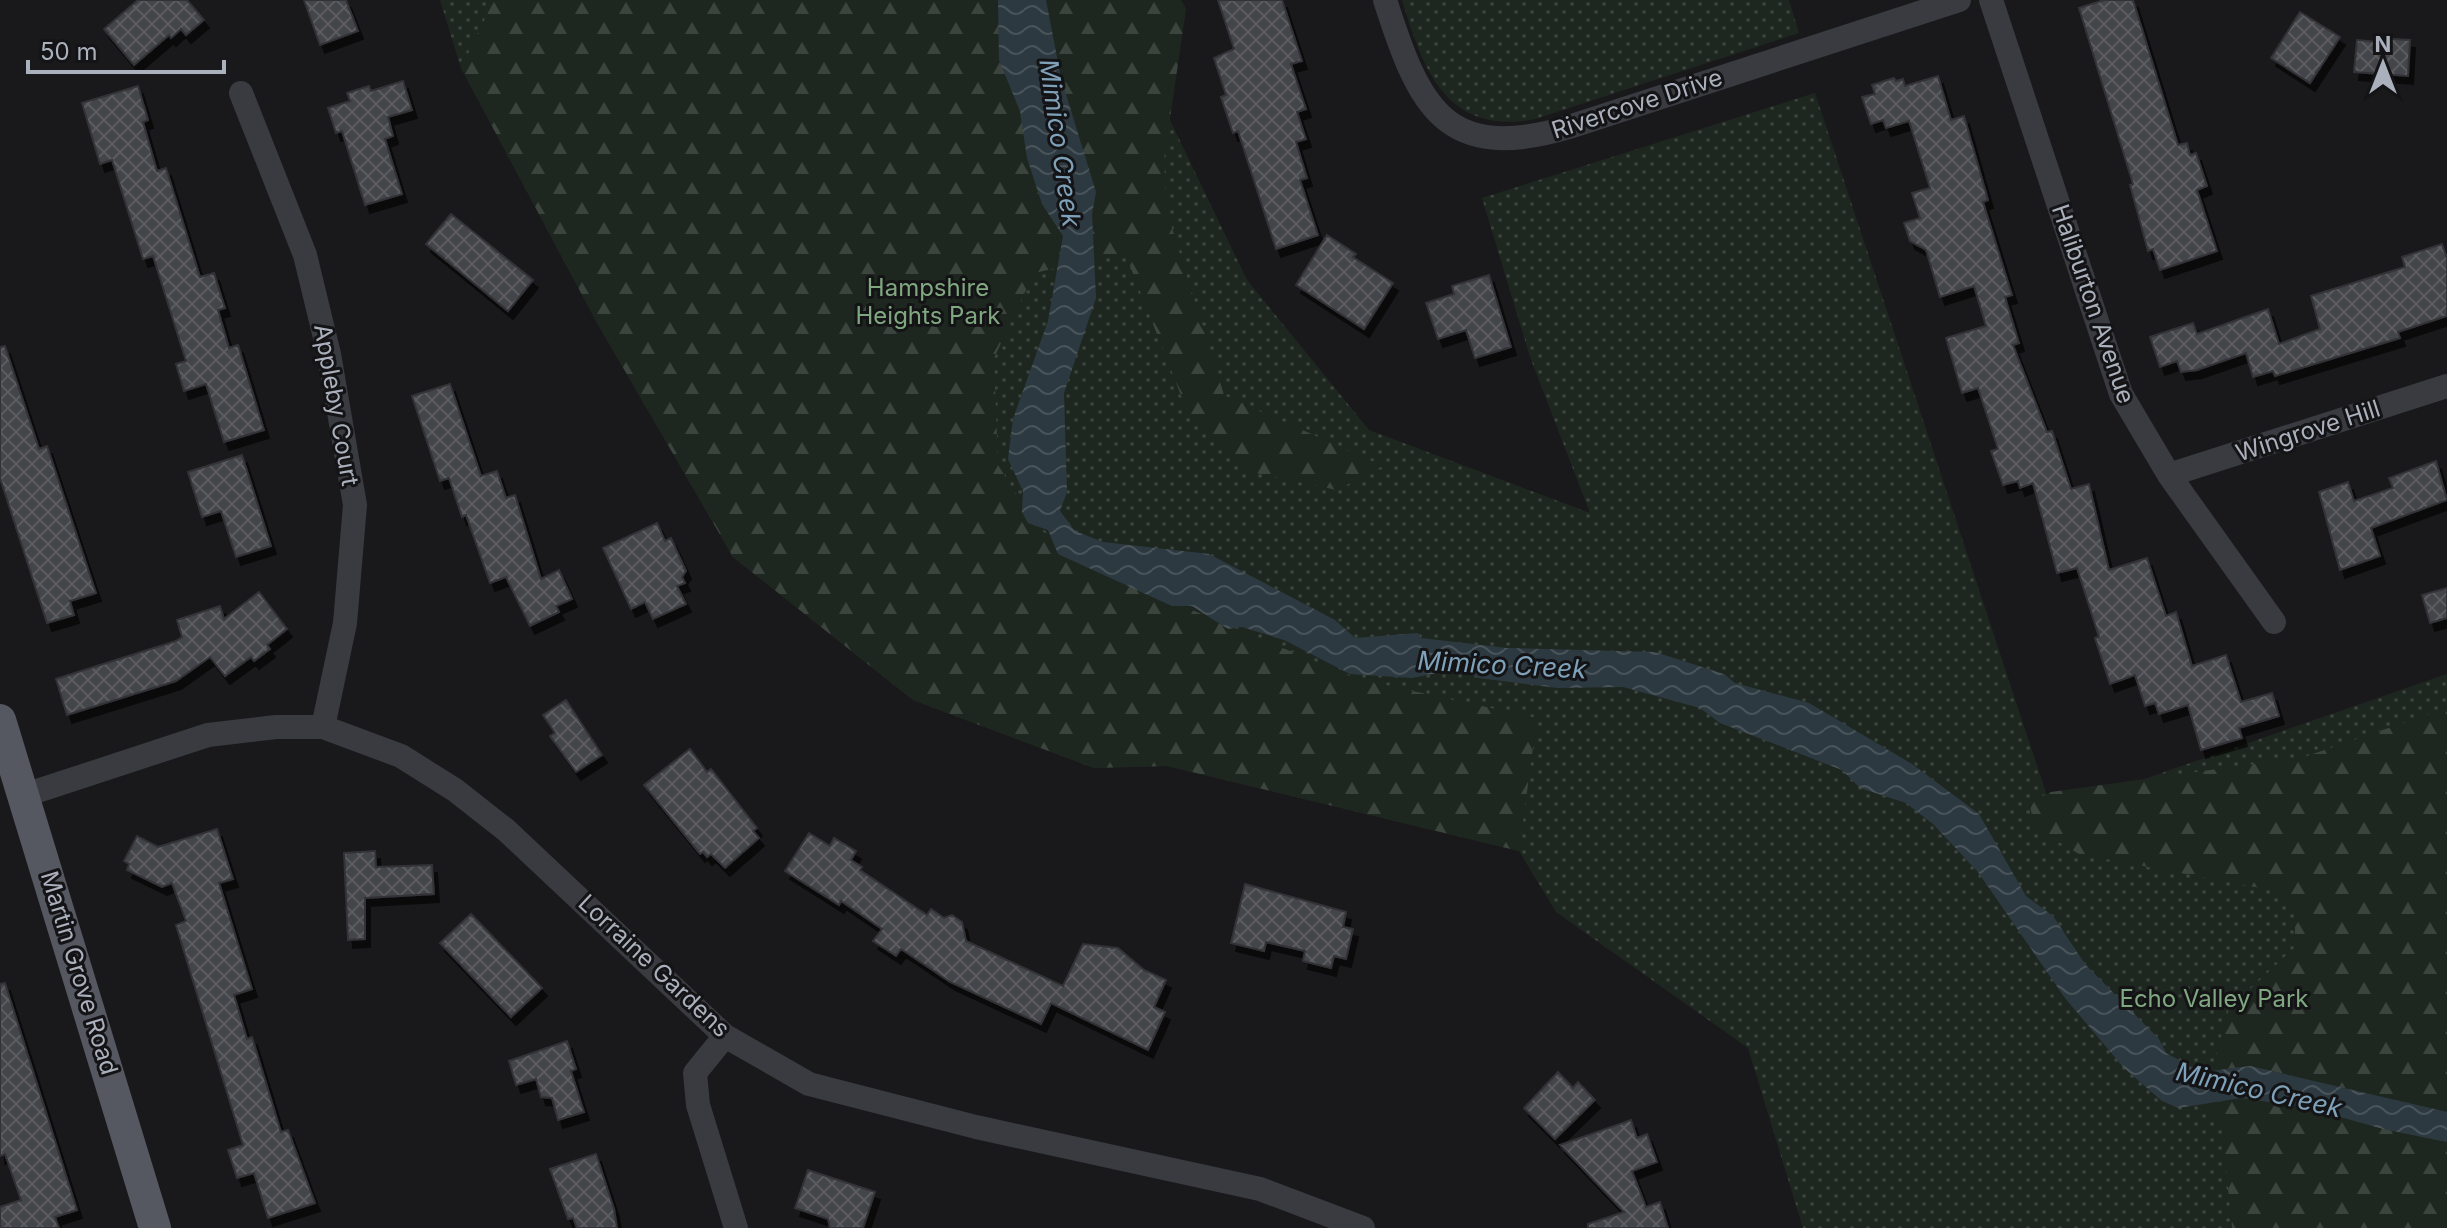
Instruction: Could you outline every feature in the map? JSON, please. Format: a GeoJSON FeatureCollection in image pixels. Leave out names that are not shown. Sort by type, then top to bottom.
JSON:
{"type":"FeatureCollection","features":[{"type":"Feature","properties":{"kind":"main road","name":"Martin Grove Road"},"geometry":{"type":"LineString","coordinates":[[0,720],[155,1228]]}},
{"type":"Feature","properties":{"kind":"street","name":"Rivercove Drive"},"geometry":{"type":"LineString","coordinates":[[1385,0],[1407,68],[1436,110],[1471,133],[1513,141],[1569,127],[1959,0]]}},
{"type":"Feature","properties":{"kind":"street","name":"Haliburton Avenue"},"geometry":{"type":"LineString","coordinates":[[1991,0],[2121,394],[2169,475],[2274,622]]}},
{"type":"Feature","properties":{"kind":"street","name":"Appleby Court"},"geometry":{"type":"LineString","coordinates":[[241,93],[305,255],[329,354],[355,505],[345,623],[323,727]]}},
{"type":"Feature","properties":{"kind":"street","name":"Wingrove Hill"},"geometry":{"type":"LineString","coordinates":[[2169,475],[2447,386]]}},
{"type":"Feature","properties":{"kind":"street","name":"Lorraine Gardens"},"geometry":{"type":"LineString","coordinates":[[25,795],[208,735],[276,727],[323,727],[401,756],[455,790],[506,830],[725,1036],[809,1084],[976,1127],[1260,1189],[1363,1228]]}},
{"type":"Feature","properties":{"kind":"street"},"geometry":{"type":"LineString","coordinates":[[725,1036],[695,1073],[698,1105],[736,1228]]}},
{"type":"Feature","properties":{"kind":"green space","name":"Echo Valley Park"},"geometry":{"type":"Polygon","coordinates":[[[440,0],[1112,0],[1247,280],[1369,430],[1590,513],[1530,357],[1482,198],[1815,93],[2052,811],[2447,674],[2447,1228],[1803,1228],[1748,1048],[1556,912],[1519,851],[1167,766],[1094,768],[913,700],[733,557],[596,321],[461,68],[440,0]]]}},
{"type":"Feature","properties":{"kind":"green space","name":"Hampshire Heights Park"},"geometry":{"type":"Polygon","coordinates":[[[494,0],[1181,0],[1186,9],[1164,160],[1167,212],[1224,395],[1383,466],[1337,490],[1251,472],[1190,418],[1125,253],[1034,273],[994,358],[998,465],[1038,528],[1096,570],[1357,679],[1537,718],[1519,851],[1167,766],[1094,768],[913,700],[733,557],[596,321],[461,68],[494,0]]]}},
{"type":"Feature","properties":{"kind":"green space"},"geometry":{"type":"Polygon","coordinates":[[[1402,0],[1789,0],[1799,33],[1535,119],[1505,122],[1480,117],[1460,107],[1443,92],[1419,51],[1402,0]]]}},
{"type":"Feature","properties":{"kind":"green space"},"geometry":{"type":"Polygon","coordinates":[[[2447,708],[2447,1112],[2250,1066],[2211,1071],[2229,1009],[2295,947],[2295,915],[2271,890],[2079,854],[2035,828],[2029,802],[2051,792],[2304,757],[2447,708]]]}},
{"type":"Feature","properties":{"kind":"green space"},"geometry":{"type":"Polygon","coordinates":[[[2241,1098],[2321,1110],[2352,1121],[2447,1142],[2447,1228],[2232,1228],[2222,1127],[2207,1104],[2241,1098]]]}},
{"type":"Feature","properties":{"kind":"water","name":"Mimico Creek"},"geometry":{"type":"Polygon","coordinates":[[[998,0],[1046,0],[1061,78],[1096,192],[1092,214],[1096,298],[1064,393],[1067,492],[1060,511],[1075,531],[1103,542],[1209,554],[1335,620],[1355,638],[1418,633],[1421,638],[1507,648],[1655,652],[1724,674],[1735,683],[1809,703],[1912,764],[1979,814],[2026,896],[2053,916],[2085,964],[2159,1039],[2166,1053],[2190,1066],[2211,1071],[2250,1066],[2447,1112],[2447,1142],[2383,1129],[2305,1107],[2241,1098],[2178,1108],[2162,1101],[2124,1068],[2065,998],[1978,872],[1933,824],[1906,803],[1860,788],[1842,770],[1720,723],[1700,708],[1623,687],[1558,688],[1479,678],[1458,669],[1412,678],[1350,674],[1284,640],[1242,627],[1228,629],[1192,606],[1172,606],[1058,554],[1048,530],[1028,523],[1022,512],[1023,491],[1008,459],[1013,419],[1048,321],[1063,236],[1042,204],[1027,158],[1020,111],[999,60],[998,0]]]}},
{"type":"Feature","properties":{"kind":"building"},"geometry":{"type":"Polygon","coordinates":[[[138,0],[187,0],[204,20],[186,35],[181,29],[171,38],[169,35],[134,65],[104,29],[138,0]]]}},
{"type":"Feature","properties":{"kind":"building"},"geometry":{"type":"Polygon","coordinates":[[[304,0],[346,0],[358,31],[320,45],[304,0]]]}},
{"type":"Feature","properties":{"kind":"building"},"geometry":{"type":"Polygon","coordinates":[[[1218,0],[1282,0],[1302,61],[1291,64],[1306,109],[1297,112],[1306,139],[1296,142],[1307,178],[1300,180],[1318,235],[1276,249],[1238,131],[1233,133],[1221,97],[1226,95],[1214,58],[1234,49],[1218,0]]]}},
{"type":"Feature","properties":{"kind":"building"},"geometry":{"type":"Polygon","coordinates":[[[2104,0],[2133,0],[2178,145],[2187,143],[2190,155],[2196,153],[2207,186],[2197,190],[2217,251],[2160,270],[2153,249],[2148,251],[2130,185],[2133,184],[2079,8],[2104,0]]]}},
{"type":"Feature","properties":{"kind":"building"},"geometry":{"type":"Polygon","coordinates":[[[2300,12],[2340,37],[2310,83],[2271,58],[2300,12]]]}},
{"type":"Feature","properties":{"kind":"building"},"geometry":{"type":"Polygon","coordinates":[[[2379,38],[2410,40],[2408,76],[2354,72],[2357,40],[2379,42],[2379,38]]]}},
{"type":"Feature","properties":{"kind":"building"},"geometry":{"type":"Polygon","coordinates":[[[1938,76],[1951,120],[1964,116],[1988,200],[1983,202],[2012,295],[2005,297],[2019,343],[2013,345],[2047,432],[2052,431],[2071,489],[2089,484],[2109,570],[2147,558],[2166,616],[2176,612],[2192,666],[2226,655],[2241,702],[2272,693],[2279,716],[2239,728],[2242,738],[2201,750],[2188,705],[2159,714],[2155,703],[2145,706],[2135,675],[2110,684],[2077,568],[2057,573],[2033,483],[2020,488],[2018,481],[2003,485],[1991,451],[1998,449],[1978,388],[1962,393],[1946,338],[1986,326],[1974,286],[1940,297],[1926,250],[1910,241],[1904,223],[1920,218],[1912,193],[1930,188],[1909,121],[1886,128],[1883,120],[1871,124],[1862,97],[1875,94],[1872,85],[1894,78],[1896,81],[1903,79],[1905,86],[1938,76]]]}},
{"type":"Feature","properties":{"kind":"building"},"geometry":{"type":"Polygon","coordinates":[[[403,81],[412,110],[388,117],[393,136],[385,139],[402,194],[365,205],[342,131],[336,133],[328,108],[350,101],[347,93],[369,86],[371,91],[403,81]]]}},
{"type":"Feature","properties":{"kind":"building"},"geometry":{"type":"Polygon","coordinates":[[[138,86],[148,120],[143,122],[157,171],[166,168],[200,277],[214,273],[225,308],[218,310],[229,348],[238,345],[264,430],[224,442],[206,384],[184,391],[176,364],[186,361],[153,256],[143,259],[112,160],[100,164],[82,103],[138,86]]]}},
{"type":"Feature","properties":{"kind":"building"},"geometry":{"type":"Polygon","coordinates":[[[451,214],[533,280],[508,311],[426,244],[451,214]]]}},
{"type":"Feature","properties":{"kind":"building"},"geometry":{"type":"Polygon","coordinates":[[[1327,235],[1356,254],[1353,257],[1393,283],[1364,329],[1296,285],[1327,235]]]}},
{"type":"Feature","properties":{"kind":"building"},"geometry":{"type":"Polygon","coordinates":[[[2442,244],[2447,258],[2447,316],[2398,332],[2400,338],[2275,376],[2273,371],[2253,377],[2246,353],[2197,370],[2181,372],[2177,361],[2160,367],[2150,337],[2193,323],[2197,334],[2268,309],[2279,344],[2320,329],[2311,296],[2405,267],[2402,257],[2442,244]]]}},
{"type":"Feature","properties":{"kind":"building"},"geometry":{"type":"Polygon","coordinates":[[[1489,275],[1511,347],[1475,358],[1466,330],[1438,339],[1426,303],[1454,294],[1452,286],[1489,275]]]}},
{"type":"Feature","properties":{"kind":"building"},"geometry":{"type":"Polygon","coordinates":[[[5,346],[39,449],[47,446],[96,593],[70,601],[74,615],[47,623],[0,478],[0,347],[5,346]]]}},
{"type":"Feature","properties":{"kind":"building"},"geometry":{"type":"Polygon","coordinates":[[[450,384],[481,476],[497,471],[506,498],[515,495],[541,579],[559,570],[572,599],[556,606],[559,612],[530,626],[506,577],[490,583],[449,478],[440,481],[412,396],[450,384]]]}},
{"type":"Feature","properties":{"kind":"building"},"geometry":{"type":"Polygon","coordinates":[[[242,455],[271,546],[236,557],[221,511],[202,517],[188,472],[242,455]]]}},
{"type":"Feature","properties":{"kind":"building"},"geometry":{"type":"Polygon","coordinates":[[[2436,461],[2447,500],[2371,528],[2380,556],[2340,570],[2319,492],[2348,482],[2354,501],[2393,488],[2389,478],[2436,461]]]}},
{"type":"Feature","properties":{"kind":"building"},"geometry":{"type":"Polygon","coordinates":[[[657,523],[665,541],[671,538],[686,571],[682,577],[685,583],[677,586],[686,604],[653,619],[645,602],[631,609],[603,548],[657,523]]]}},
{"type":"Feature","properties":{"kind":"building"},"geometry":{"type":"Polygon","coordinates":[[[2447,588],[2447,618],[2430,623],[2422,595],[2447,588]]]}},
{"type":"Feature","properties":{"kind":"building"},"geometry":{"type":"Polygon","coordinates":[[[259,592],[287,629],[267,645],[270,649],[254,661],[251,657],[225,676],[210,657],[176,681],[67,715],[56,679],[176,641],[182,637],[177,620],[220,606],[224,619],[259,592]]]}},
{"type":"Feature","properties":{"kind":"building"},"geometry":{"type":"Polygon","coordinates":[[[566,700],[602,755],[576,772],[550,736],[555,733],[543,715],[566,700]]]}},
{"type":"Feature","properties":{"kind":"building"},"geometry":{"type":"Polygon","coordinates":[[[690,749],[707,772],[711,769],[757,828],[753,831],[759,838],[725,868],[711,854],[707,857],[703,852],[700,854],[644,785],[690,749]]]}},
{"type":"Feature","properties":{"kind":"building"},"geometry":{"type":"Polygon","coordinates":[[[217,829],[233,879],[219,883],[252,989],[234,995],[247,1039],[252,1037],[281,1132],[288,1130],[315,1203],[268,1218],[254,1173],[237,1178],[228,1150],[243,1145],[176,925],[186,921],[172,883],[162,887],[127,870],[129,864],[124,861],[137,836],[158,847],[217,829]]]}},
{"type":"Feature","properties":{"kind":"building"},"geometry":{"type":"Polygon","coordinates":[[[809,833],[830,846],[834,838],[856,851],[851,860],[862,867],[860,870],[927,915],[931,909],[944,918],[952,915],[962,922],[966,941],[1063,986],[1083,944],[1118,948],[1144,970],[1166,980],[1154,1007],[1165,1012],[1148,1050],[1051,1003],[1041,1024],[950,982],[901,949],[896,956],[873,941],[882,929],[841,901],[839,905],[785,871],[809,833]]]}},
{"type":"Feature","properties":{"kind":"building"},"geometry":{"type":"Polygon","coordinates":[[[375,851],[376,867],[432,865],[434,894],[365,898],[365,939],[348,940],[344,853],[375,851]]]}},
{"type":"Feature","properties":{"kind":"building"},"geometry":{"type":"Polygon","coordinates":[[[1245,884],[1346,912],[1343,927],[1353,929],[1346,959],[1334,956],[1331,968],[1303,961],[1305,951],[1266,942],[1264,951],[1231,943],[1245,884]]]}},
{"type":"Feature","properties":{"kind":"building"},"geometry":{"type":"Polygon","coordinates":[[[471,914],[542,988],[511,1017],[440,943],[471,914]]]}},
{"type":"Feature","properties":{"kind":"building"},"geometry":{"type":"Polygon","coordinates":[[[5,983],[77,1210],[55,1217],[59,1228],[0,1228],[0,1207],[21,1200],[5,1154],[0,1156],[0,984],[5,983]]]}},
{"type":"Feature","properties":{"kind":"building"},"geometry":{"type":"Polygon","coordinates":[[[567,1041],[576,1069],[571,1071],[584,1112],[558,1120],[552,1098],[541,1097],[536,1079],[516,1085],[509,1061],[567,1041]]]}},
{"type":"Feature","properties":{"kind":"building"},"geometry":{"type":"Polygon","coordinates":[[[1558,1072],[1573,1088],[1578,1082],[1595,1100],[1555,1139],[1524,1108],[1558,1072]]]}},
{"type":"Feature","properties":{"kind":"building"},"geometry":{"type":"Polygon","coordinates":[[[1631,1120],[1637,1138],[1647,1134],[1657,1162],[1632,1171],[1646,1207],[1660,1202],[1668,1228],[1588,1228],[1588,1224],[1624,1212],[1560,1145],[1631,1120]]]}},
{"type":"Feature","properties":{"kind":"building"},"geometry":{"type":"Polygon","coordinates":[[[596,1154],[617,1228],[577,1228],[573,1218],[568,1219],[550,1169],[596,1154]]]}},
{"type":"Feature","properties":{"kind":"building"},"geometry":{"type":"Polygon","coordinates":[[[808,1170],[875,1192],[863,1228],[830,1228],[828,1219],[795,1208],[808,1170]]]}}]}
